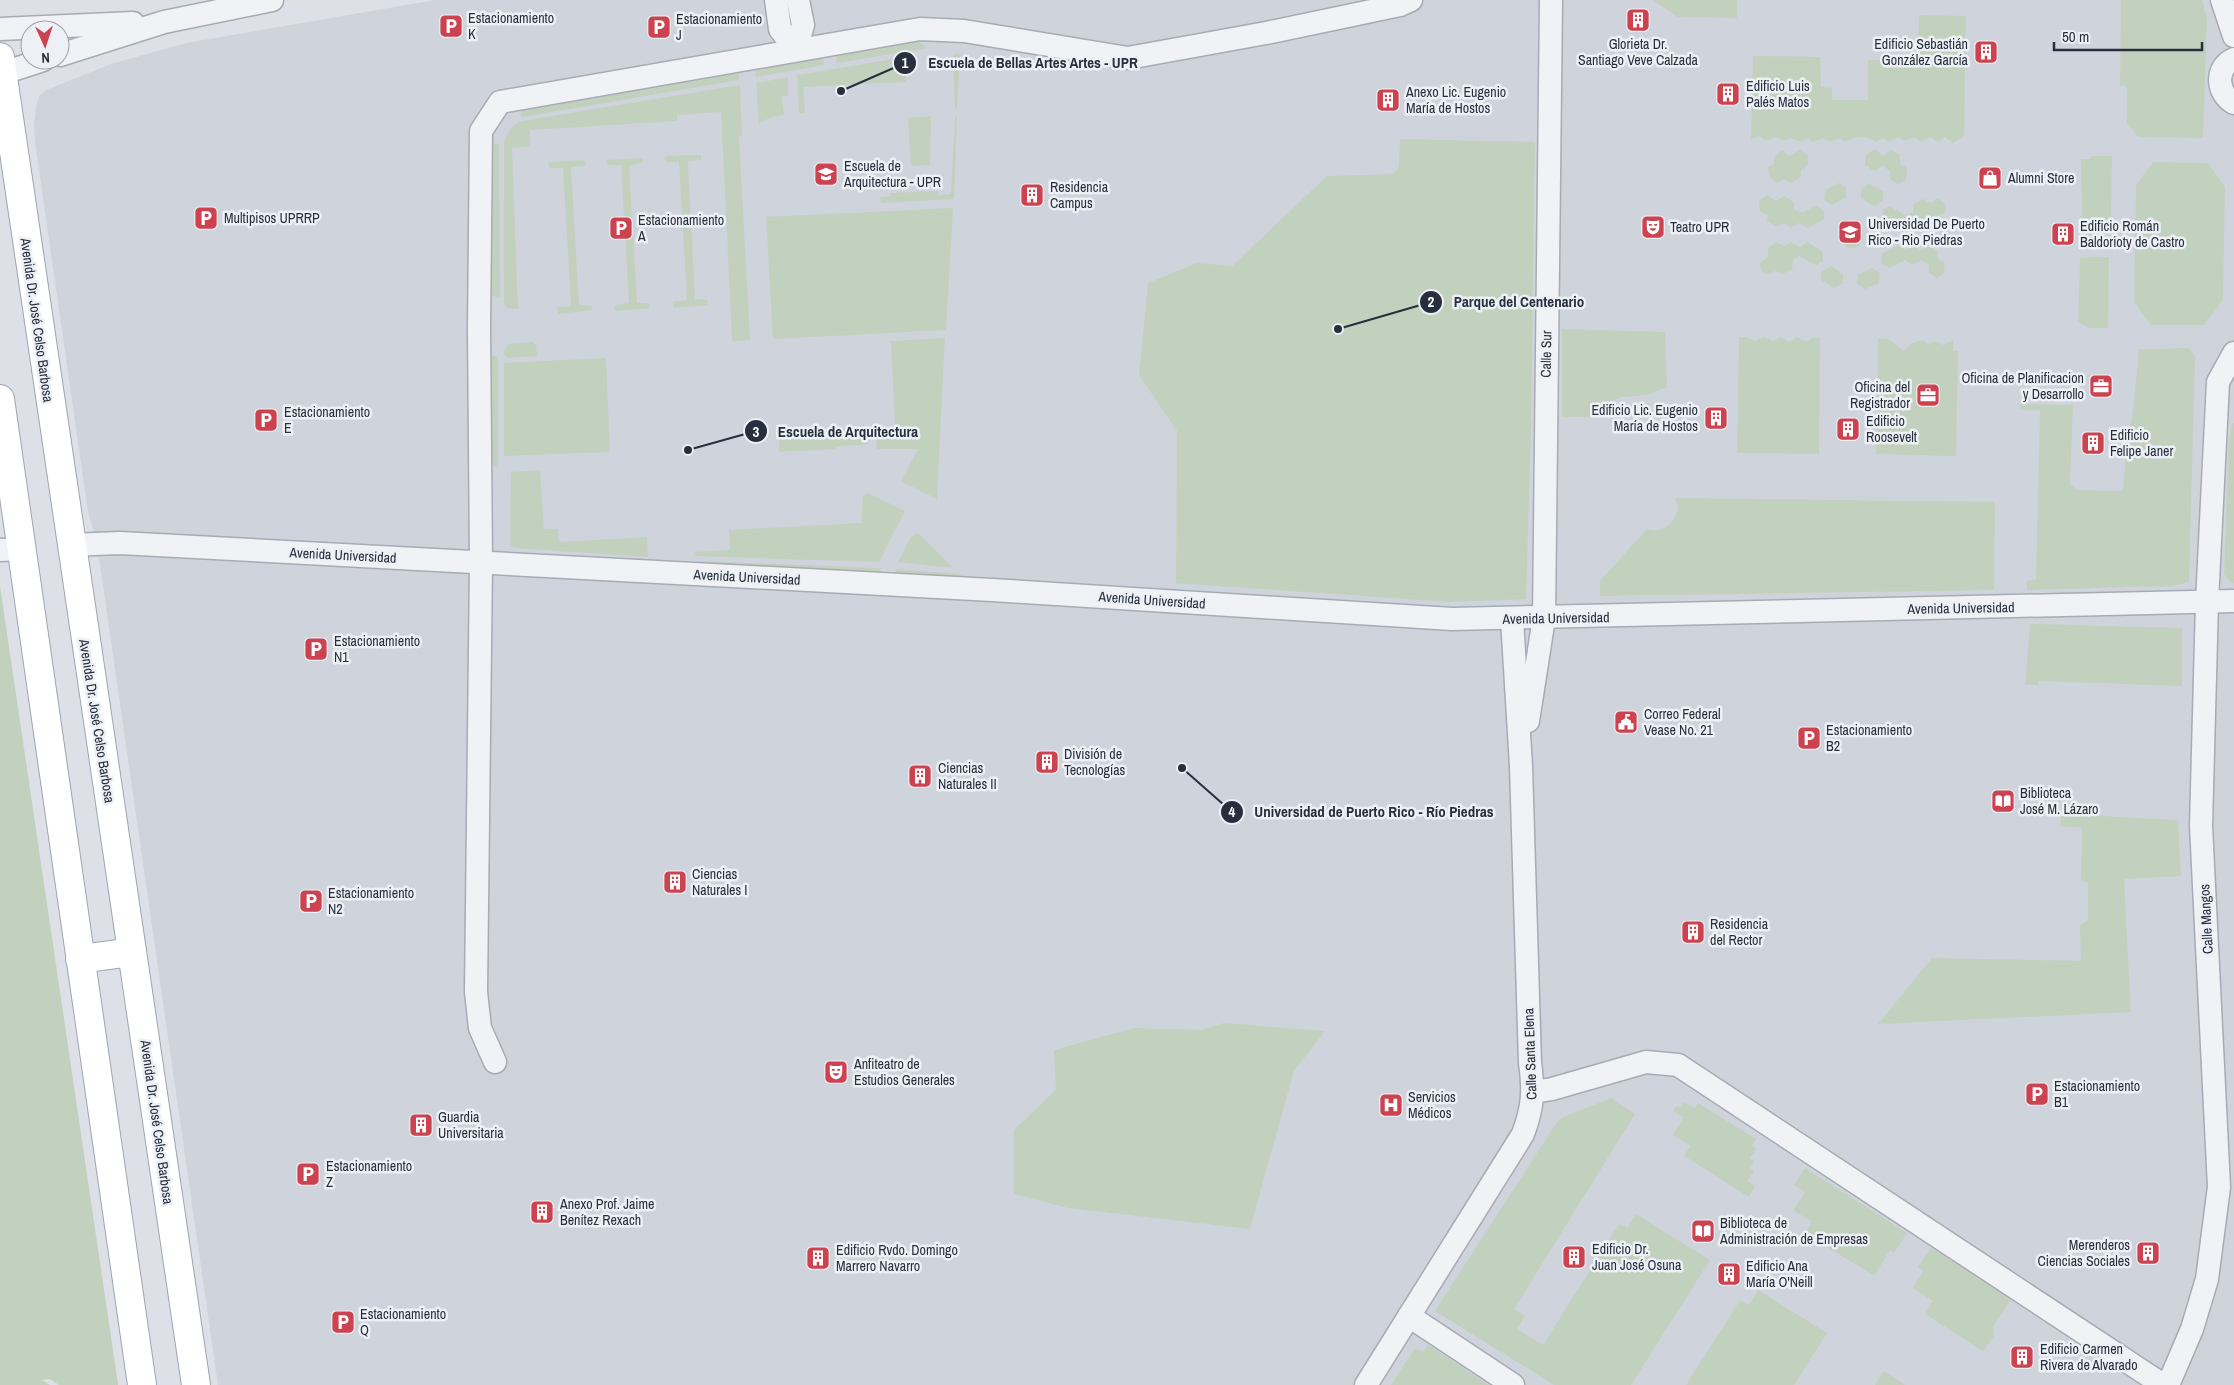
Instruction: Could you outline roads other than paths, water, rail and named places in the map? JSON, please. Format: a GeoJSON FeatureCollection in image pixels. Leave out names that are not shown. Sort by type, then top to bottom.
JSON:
{"type":"FeatureCollection","features":[{"type":"Feature","properties":{"kind":"main road","name":"Avenida Dr. José Celso Barbosa"},"geometry":{"type":"LineString","coordinates":[[0,68],[196,1385]]}},
{"type":"Feature","properties":{"kind":"main road"},"geometry":{"type":"LineString","coordinates":[[0,399],[10,549],[80,959],[142,1385]]}},
{"type":"Feature","properties":{"kind":"main road"},"geometry":{"type":"LineString","coordinates":[[80,959],[132,952]]}},
{"type":"Feature","properties":{"kind":"street"},"geometry":{"type":"LineString","coordinates":[[70,52],[164,22],[272,0]]}},
{"type":"Feature","properties":{"kind":"street"},"geometry":{"type":"LineString","coordinates":[[776,0],[780,29],[796,50]]}},
{"type":"Feature","properties":{"kind":"street"},"geometry":{"type":"LineString","coordinates":[[796,50],[803,25],[798,0]]}},
{"type":"Feature","properties":{"kind":"street"},"geometry":{"type":"LineString","coordinates":[[495,1062],[480,1028],[476,992],[481,562],[478,328],[481,132],[500,102],[920,29],[940,29],[1128,58],[1266,33],[1400,5],[1411,0]]}},
{"type":"Feature","properties":{"kind":"street","name":"Calle Sur"},"geometry":{"type":"LineString","coordinates":[[1544,618],[1551,0]]}},
{"type":"Feature","properties":{"kind":"street"},"geometry":{"type":"LineString","coordinates":[[2222,0],[2234,36]]}},
{"type":"Feature","properties":{"kind":"street"},"geometry":{"type":"LineString","coordinates":[[0,29],[164,22]]}},
{"type":"Feature","properties":{"kind":"street"},"geometry":{"type":"LineString","coordinates":[[2234,58],[2223,68],[2220,77],[2220,87],[2224,96],[2234,103]]}},
{"type":"Feature","properties":{"kind":"street"},"geometry":{"type":"LineString","coordinates":[[0,68],[20,64]]}},
{"type":"Feature","properties":{"kind":"street","name":"Calle Mangos"},"geometry":{"type":"LineString","coordinates":[[2168,1385],[2192,1329],[2207,1280],[2224,1237],[2219,1187],[2201,826],[2207,602],[2218,382],[2234,352]]}},
{"type":"Feature","properties":{"kind":"street","name":"Avenida Universidad"},"geometry":{"type":"LineString","coordinates":[[70,545],[130,544],[481,562],[1150,599],[1452,619],[1512,620],[2234,602]]}},
{"type":"Feature","properties":{"kind":"street","name":"Calle Santa Elena"},"geometry":{"type":"LineString","coordinates":[[1521,766],[1544,618]]}},
{"type":"Feature","properties":{"kind":"street","name":"Calle Santa Elena"},"geometry":{"type":"LineString","coordinates":[[1366,1385],[1523,1134],[1530,1115],[1534,1092],[1529,1054],[1521,766],[1512,620]]}},
{"type":"Feature","properties":{"kind":"street"},"geometry":{"type":"LineString","coordinates":[[1534,1092],[1552,1089],[1646,1062],[1678,1065],[2163,1385]]}},
{"type":"Feature","properties":{"kind":"street"},"geometry":{"type":"LineString","coordinates":[[1409,1316],[1513,1385]]}},
{"type":"Feature","properties":{"kind":"place","name":"Glorieta Dr. Santiago Veve Calzada"},"geometry":{"type":"Point","coordinates":[1638,20]}},
{"type":"Feature","properties":{"kind":"place","name":"Estacionamiento K"},"geometry":{"type":"Point","coordinates":[451,26]}},
{"type":"Feature","properties":{"kind":"place","name":"Estacionamiento J"},"geometry":{"type":"Point","coordinates":[659,27]}},
{"type":"Feature","properties":{"kind":"place","name":"Edificio Sebastián González García"},"geometry":{"type":"Point","coordinates":[1986,52]}},
{"type":"Feature","properties":{"kind":"place","name":"Escuela de Bellas Artes Artes - UPR"},"geometry":{"type":"Point","coordinates":[841,91]}},
{"type":"Feature","properties":{"kind":"place","name":"Edificio Luis Palés Matos"},"geometry":{"type":"Point","coordinates":[1728,94]}},
{"type":"Feature","properties":{"kind":"place","name":"Anexo Lic. Eugenio María de Hostos"},"geometry":{"type":"Point","coordinates":[1388,100]}},
{"type":"Feature","properties":{"kind":"place","name":"Escuela de Arquitectura - UPR"},"geometry":{"type":"Point","coordinates":[826,174]}},
{"type":"Feature","properties":{"kind":"place","name":"Alumni Store"},"geometry":{"type":"Point","coordinates":[1990,178]}},
{"type":"Feature","properties":{"kind":"place","name":"Residencia Campus"},"geometry":{"type":"Point","coordinates":[1032,195]}},
{"type":"Feature","properties":{"kind":"place","name":"Multipisos UPRRP"},"geometry":{"type":"Point","coordinates":[206,218]}},
{"type":"Feature","properties":{"kind":"place","name":"Teatro UPR"},"geometry":{"type":"Point","coordinates":[1653,227]}},
{"type":"Feature","properties":{"kind":"place","name":"Estacionamiento A"},"geometry":{"type":"Point","coordinates":[621,228]}},
{"type":"Feature","properties":{"kind":"place","name":"Universidad De Puerto Rico - Rio Piedras"},"geometry":{"type":"Point","coordinates":[1850,232]}},
{"type":"Feature","properties":{"kind":"place","name":"Edificio Román Baldorioty de Castro"},"geometry":{"type":"Point","coordinates":[2063,234]}},
{"type":"Feature","properties":{"kind":"place","name":"Parque del Centenario"},"geometry":{"type":"Point","coordinates":[1338,329]}},
{"type":"Feature","properties":{"kind":"place","name":"Oficina de Planificacion y Desarrollo"},"geometry":{"type":"Point","coordinates":[2101,386]}},
{"type":"Feature","properties":{"kind":"place","name":"Oficina del Registrador"},"geometry":{"type":"Point","coordinates":[1928,395]}},
{"type":"Feature","properties":{"kind":"place","name":"Edificio Lic. Eugenio María de Hostos"},"geometry":{"type":"Point","coordinates":[1716,418]}},
{"type":"Feature","properties":{"kind":"place","name":"Estacionamiento E"},"geometry":{"type":"Point","coordinates":[266,420]}},
{"type":"Feature","properties":{"kind":"place","name":"Edificio Roosevelt"},"geometry":{"type":"Point","coordinates":[1848,429]}},
{"type":"Feature","properties":{"kind":"place","name":"Edificio Felipe Janer"},"geometry":{"type":"Point","coordinates":[2093,443]}},
{"type":"Feature","properties":{"kind":"place","name":"Escuela de Arquitectura"},"geometry":{"type":"Point","coordinates":[688,450]}},
{"type":"Feature","properties":{"kind":"place","name":"Estacionamiento N1"},"geometry":{"type":"Point","coordinates":[316,649]}},
{"type":"Feature","properties":{"kind":"place","name":"Correo Federal Vease No. 21"},"geometry":{"type":"Point","coordinates":[1626,722]}},
{"type":"Feature","properties":{"kind":"place","name":"Estacionamiento B2"},"geometry":{"type":"Point","coordinates":[1809,738]}},
{"type":"Feature","properties":{"kind":"place","name":"División de Tecnologías"},"geometry":{"type":"Point","coordinates":[1047,762]}},
{"type":"Feature","properties":{"kind":"place","name":"Universidad de Puerto Rico - Río Piedras"},"geometry":{"type":"Point","coordinates":[1182,768]}},
{"type":"Feature","properties":{"kind":"place","name":"Ciencias Naturales II"},"geometry":{"type":"Point","coordinates":[920,776]}},
{"type":"Feature","properties":{"kind":"place","name":"Biblioteca José M. Lázaro"},"geometry":{"type":"Point","coordinates":[2003,801]}},
{"type":"Feature","properties":{"kind":"place","name":"Ciencias Naturales I"},"geometry":{"type":"Point","coordinates":[675,882]}},
{"type":"Feature","properties":{"kind":"place","name":"Estacionamiento N2"},"geometry":{"type":"Point","coordinates":[311,901]}},
{"type":"Feature","properties":{"kind":"place","name":"Residencia del Rector"},"geometry":{"type":"Point","coordinates":[1693,932]}},
{"type":"Feature","properties":{"kind":"place","name":"Anfiteatro de Estudios Generales"},"geometry":{"type":"Point","coordinates":[836,1072]}},
{"type":"Feature","properties":{"kind":"place","name":"Estacionamiento B1"},"geometry":{"type":"Point","coordinates":[2037,1094]}},
{"type":"Feature","properties":{"kind":"place","name":"Servicios Médicos"},"geometry":{"type":"Point","coordinates":[1391,1105]}},
{"type":"Feature","properties":{"kind":"place","name":"Guardia Universitaria"},"geometry":{"type":"Point","coordinates":[421,1125]}},
{"type":"Feature","properties":{"kind":"place","name":"Estacionamiento Z"},"geometry":{"type":"Point","coordinates":[308,1174]}},
{"type":"Feature","properties":{"kind":"place","name":"Anexo Prof. Jaime Benítez Rexach"},"geometry":{"type":"Point","coordinates":[542,1212]}},
{"type":"Feature","properties":{"kind":"place","name":"Biblioteca de Administración de Empresas"},"geometry":{"type":"Point","coordinates":[1703,1231]}},
{"type":"Feature","properties":{"kind":"place","name":"Merenderos Ciencias Sociales"},"geometry":{"type":"Point","coordinates":[2148,1253]}},
{"type":"Feature","properties":{"kind":"place","name":"Edificio Dr. Juan José Osuna"},"geometry":{"type":"Point","coordinates":[1574,1257]}},
{"type":"Feature","properties":{"kind":"place","name":"Edificio Rvdo. Domingo Marrero Navarro"},"geometry":{"type":"Point","coordinates":[818,1258]}},
{"type":"Feature","properties":{"kind":"place","name":"Edificio Ana María O'Neill"},"geometry":{"type":"Point","coordinates":[1729,1274]}},
{"type":"Feature","properties":{"kind":"place","name":"Estacionamiento Q"},"geometry":{"type":"Point","coordinates":[343,1322]}},
{"type":"Feature","properties":{"kind":"place","name":"Edificio Carmen Rivera de Alvarado"},"geometry":{"type":"Point","coordinates":[2022,1357]}}]}
